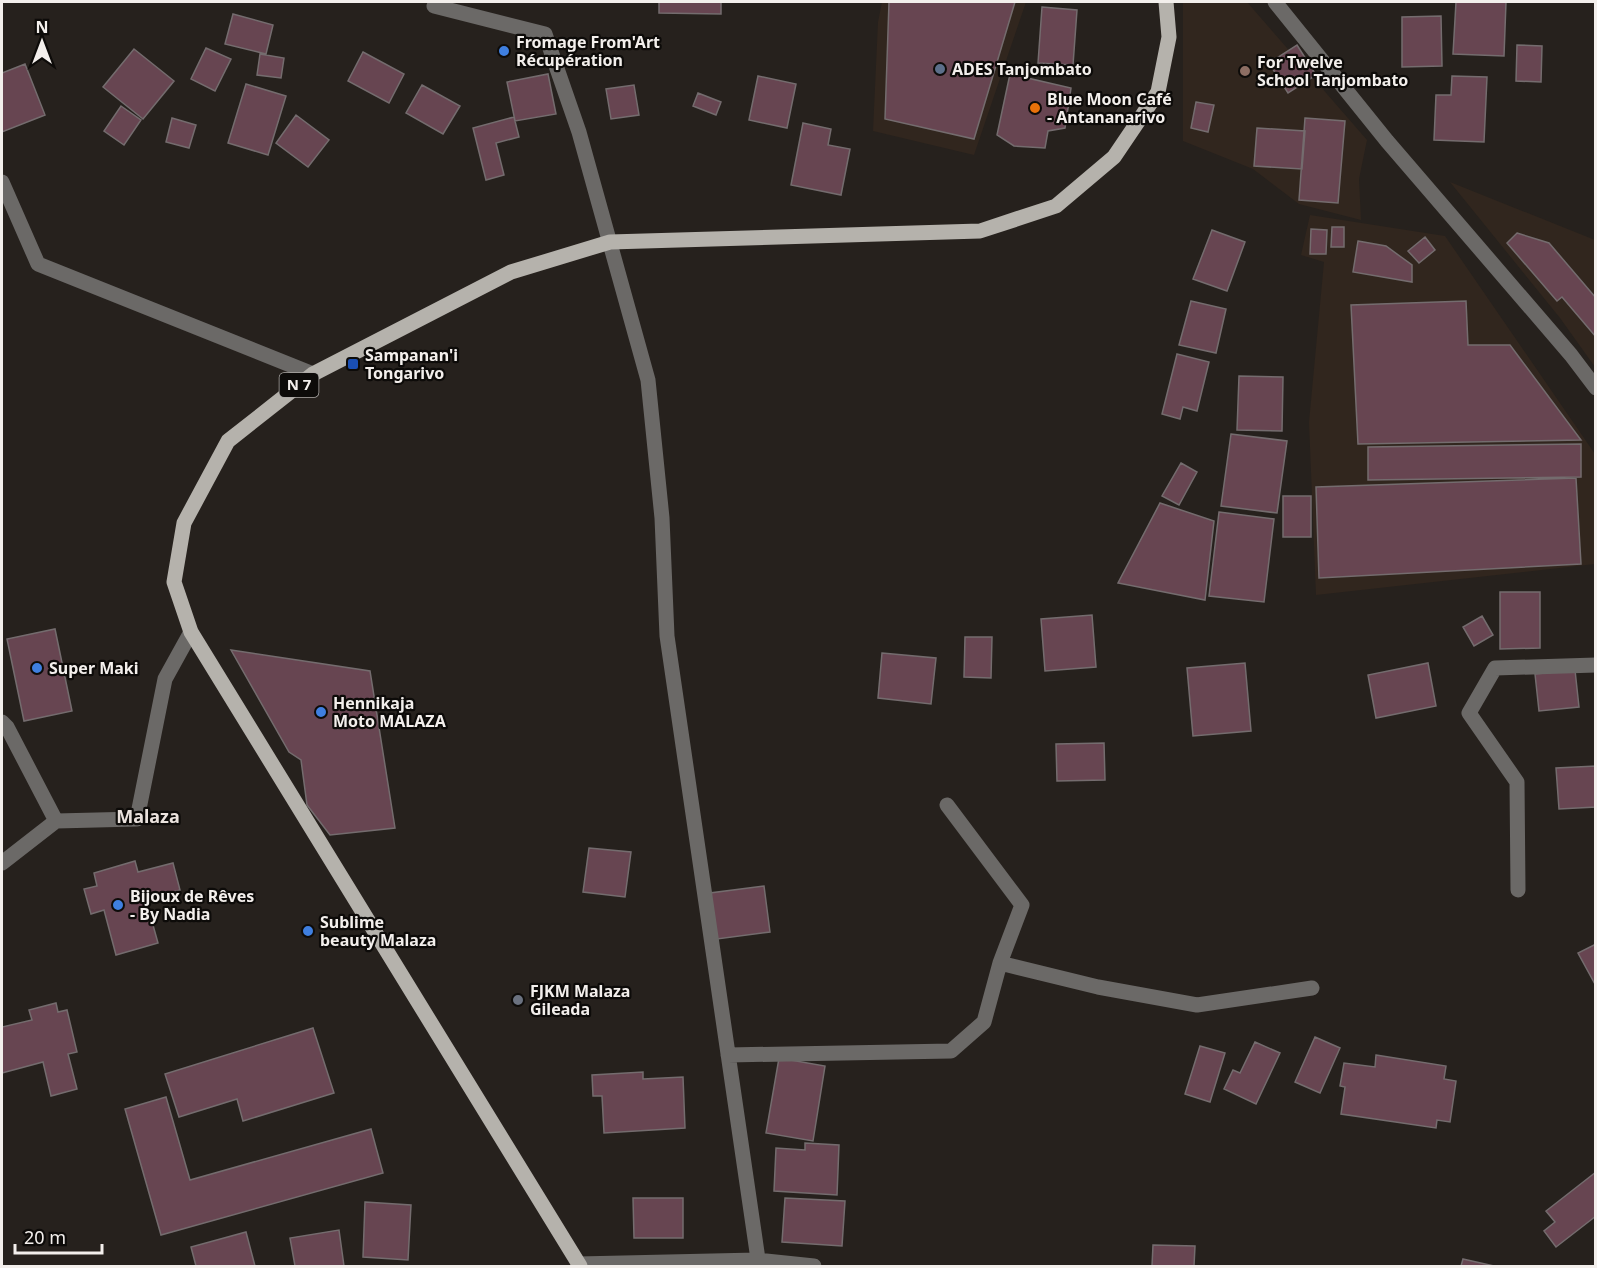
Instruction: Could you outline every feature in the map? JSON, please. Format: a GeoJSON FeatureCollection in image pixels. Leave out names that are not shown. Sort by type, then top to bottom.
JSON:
{"type":"FeatureCollection","features":[{"type":"Feature","properties":{"kind":"main road","name":"N 7"},"geometry":{"type":"LineString","coordinates":[[579,1265],[191,632],[174,582],[184,523],[228,441],[313,374],[511,272],[610,242],[980,231],[1056,206],[1114,157],[1158,92],[1169,37],[1166,2]]}},
{"type":"Feature","properties":{"kind":"street"},"geometry":{"type":"LineString","coordinates":[[1275,2],[1387,141],[1571,355],[1596,388]]}},
{"type":"Feature","properties":{"kind":"street"},"geometry":{"type":"LineString","coordinates":[[434,6],[545,34],[579,132],[648,380],[662,518],[667,636],[758,1263]]}},
{"type":"Feature","properties":{"kind":"street"},"geometry":{"type":"LineString","coordinates":[[2,182],[38,264],[313,374]]}},
{"type":"Feature","properties":{"kind":"street"},"geometry":{"type":"LineString","coordinates":[[2,862],[56,821],[137,819],[165,679],[191,632]]}},
{"type":"Feature","properties":{"kind":"street"},"geometry":{"type":"LineString","coordinates":[[1518,890],[1517,782],[1469,713],[1495,668],[1596,664]]}},
{"type":"Feature","properties":{"kind":"street"},"geometry":{"type":"LineString","coordinates":[[2,723],[7,727],[56,821]]}},
{"type":"Feature","properties":{"kind":"street"},"geometry":{"type":"LineString","coordinates":[[729,1055],[951,1051],[984,1022],[1000,963],[1022,905],[947,805]]}},
{"type":"Feature","properties":{"kind":"street"},"geometry":{"type":"LineString","coordinates":[[1000,963],[1098,987],[1197,1005],[1312,988]]}},
{"type":"Feature","properties":{"kind":"street"},"geometry":{"type":"LineString","coordinates":[[579,1265],[758,1263],[814,1266]]}},
{"type":"Feature","properties":{"kind":"shaded area","name":"ADES Tanjombato"},"geometry":{"type":"Polygon","coordinates":[[[882,2],[1026,2],[974,155],[873,131],[878,22],[882,2]]]}},
{"type":"Feature","properties":{"kind":"shaded area","name":"For Twelve School Tanjombato"},"geometry":{"type":"Polygon","coordinates":[[[1183,2],[1247,2],[1367,140],[1359,179],[1361,220],[1299,204],[1253,169],[1183,141],[1183,2]]]}},
{"type":"Feature","properties":{"kind":"shaded area"},"geometry":{"type":"Polygon","coordinates":[[[1450,182],[1595,240],[1595,367],[1560,318],[1450,182]]]}},
{"type":"Feature","properties":{"kind":"shaded area"},"geometry":{"type":"Polygon","coordinates":[[[1310,215],[1445,236],[1595,454],[1595,564],[1316,595],[1309,422],[1324,262],[1301,255],[1310,215]]]}},
{"type":"Feature","properties":{"kind":"building"},"geometry":{"type":"Polygon","coordinates":[[[659,2],[721,2],[721,14],[659,13],[659,2]]]}},
{"type":"Feature","properties":{"kind":"building","name":"ADES Tanjombato"},"geometry":{"type":"Polygon","coordinates":[[[889,2],[1015,2],[974,139],[885,119],[889,2]]]}},
{"type":"Feature","properties":{"kind":"building"},"geometry":{"type":"Polygon","coordinates":[[[1456,2],[1506,2],[1504,56],[1453,54],[1456,2]]]}},
{"type":"Feature","properties":{"kind":"building"},"geometry":{"type":"Polygon","coordinates":[[[1042,7],[1077,10],[1073,65],[1038,63],[1042,7]]]}},
{"type":"Feature","properties":{"kind":"building"},"geometry":{"type":"Polygon","coordinates":[[[233,14],[273,25],[266,54],[225,44],[233,14]]]}},
{"type":"Feature","properties":{"kind":"building"},"geometry":{"type":"Polygon","coordinates":[[[1441,16],[1442,66],[1402,67],[1402,17],[1441,16]]]}},
{"type":"Feature","properties":{"kind":"building"},"geometry":{"type":"Polygon","coordinates":[[[1297,45],[1316,75],[1288,93],[1269,63],[1297,45]]]}},
{"type":"Feature","properties":{"kind":"building"},"geometry":{"type":"Polygon","coordinates":[[[1517,45],[1542,46],[1541,82],[1516,81],[1517,45]]]}},
{"type":"Feature","properties":{"kind":"building"},"geometry":{"type":"Polygon","coordinates":[[[206,48],[231,59],[215,91],[191,79],[206,48]]]}},
{"type":"Feature","properties":{"kind":"building"},"geometry":{"type":"Polygon","coordinates":[[[134,49],[174,81],[143,119],[103,87],[134,49]]]}},
{"type":"Feature","properties":{"kind":"building"},"geometry":{"type":"Polygon","coordinates":[[[363,52],[404,74],[389,103],[348,81],[363,52]]]}},
{"type":"Feature","properties":{"kind":"building"},"geometry":{"type":"Polygon","coordinates":[[[260,54],[284,58],[281,78],[257,75],[260,54]]]}},
{"type":"Feature","properties":{"kind":"building"},"geometry":{"type":"Polygon","coordinates":[[[25,64],[45,115],[2,132],[2,73],[25,64]]]}},
{"type":"Feature","properties":{"kind":"building"},"geometry":{"type":"Polygon","coordinates":[[[548,74],[556,114],[515,121],[507,82],[548,74]]]}},
{"type":"Feature","properties":{"kind":"building","name":"Blue Moon Café - Antananarivo"},"geometry":{"type":"Polygon","coordinates":[[[1010,74],[1071,88],[1065,128],[1048,131],[1045,148],[1014,146],[997,135],[1010,74]]]}},
{"type":"Feature","properties":{"kind":"building"},"geometry":{"type":"Polygon","coordinates":[[[758,76],[796,84],[787,128],[749,120],[758,76]]]}},
{"type":"Feature","properties":{"kind":"building"},"geometry":{"type":"Polygon","coordinates":[[[1452,76],[1487,77],[1484,142],[1434,140],[1436,95],[1451,95],[1452,76]]]}},
{"type":"Feature","properties":{"kind":"building"},"geometry":{"type":"Polygon","coordinates":[[[246,84],[286,96],[268,155],[228,143],[246,84]]]}},
{"type":"Feature","properties":{"kind":"building"},"geometry":{"type":"Polygon","coordinates":[[[422,85],[460,106],[443,134],[406,113],[422,85]]]}},
{"type":"Feature","properties":{"kind":"building"},"geometry":{"type":"Polygon","coordinates":[[[634,85],[639,115],[611,119],[606,89],[634,85]]]}},
{"type":"Feature","properties":{"kind":"building"},"geometry":{"type":"Polygon","coordinates":[[[698,93],[721,102],[716,115],[693,106],[698,93]]]}},
{"type":"Feature","properties":{"kind":"building"},"geometry":{"type":"Polygon","coordinates":[[[1196,102],[1214,105],[1208,132],[1191,128],[1196,102]]]}},
{"type":"Feature","properties":{"kind":"building"},"geometry":{"type":"Polygon","coordinates":[[[121,106],[141,120],[124,145],[104,131],[121,106]]]}},
{"type":"Feature","properties":{"kind":"building"},"geometry":{"type":"Polygon","coordinates":[[[296,115],[329,140],[308,167],[276,143],[296,115]]]}},
{"type":"Feature","properties":{"kind":"building"},"geometry":{"type":"Polygon","coordinates":[[[514,117],[519,137],[496,143],[504,175],[486,180],[473,128],[514,117]]]}},
{"type":"Feature","properties":{"kind":"building"},"geometry":{"type":"Polygon","coordinates":[[[172,118],[196,125],[189,148],[166,142],[172,118]]]}},
{"type":"Feature","properties":{"kind":"building"},"geometry":{"type":"Polygon","coordinates":[[[1305,118],[1345,121],[1338,203],[1299,200],[1305,118]]]}},
{"type":"Feature","properties":{"kind":"building"},"geometry":{"type":"Polygon","coordinates":[[[803,123],[831,129],[828,145],[850,149],[841,195],[791,185],[803,123]]]}},
{"type":"Feature","properties":{"kind":"building"},"geometry":{"type":"Polygon","coordinates":[[[1257,128],[1305,131],[1302,169],[1254,166],[1257,128]]]}},
{"type":"Feature","properties":{"kind":"building"},"geometry":{"type":"Polygon","coordinates":[[[1332,227],[1344,227],[1344,247],[1331,247],[1332,227]]]}},
{"type":"Feature","properties":{"kind":"building"},"geometry":{"type":"Polygon","coordinates":[[[1311,229],[1327,230],[1326,254],[1310,254],[1311,229]]]}},
{"type":"Feature","properties":{"kind":"building"},"geometry":{"type":"Polygon","coordinates":[[[1212,230],[1245,242],[1227,291],[1193,279],[1212,230]]]}},
{"type":"Feature","properties":{"kind":"building"},"geometry":{"type":"Polygon","coordinates":[[[1517,233],[1549,243],[1596,298],[1596,337],[1562,297],[1557,301],[1507,243],[1517,233]]]}},
{"type":"Feature","properties":{"kind":"building"},"geometry":{"type":"Polygon","coordinates":[[[1425,237],[1435,250],[1419,263],[1408,251],[1425,237]]]}},
{"type":"Feature","properties":{"kind":"building"},"geometry":{"type":"Polygon","coordinates":[[[1358,241],[1386,246],[1412,265],[1412,282],[1353,272],[1358,241]]]}},
{"type":"Feature","properties":{"kind":"building"},"geometry":{"type":"Polygon","coordinates":[[[1191,301],[1226,309],[1216,353],[1179,345],[1191,301]]]}},
{"type":"Feature","properties":{"kind":"building"},"geometry":{"type":"Polygon","coordinates":[[[1466,301],[1468,345],[1510,345],[1581,440],[1358,444],[1351,305],[1466,301]]]}},
{"type":"Feature","properties":{"kind":"building"},"geometry":{"type":"Polygon","coordinates":[[[1177,354],[1209,362],[1197,411],[1183,407],[1180,419],[1162,414],[1177,354]]]}},
{"type":"Feature","properties":{"kind":"building"},"geometry":{"type":"Polygon","coordinates":[[[1239,376],[1283,377],[1282,431],[1237,430],[1239,376]]]}},
{"type":"Feature","properties":{"kind":"building"},"geometry":{"type":"Polygon","coordinates":[[[1231,434],[1287,441],[1277,513],[1221,506],[1231,434]]]}},
{"type":"Feature","properties":{"kind":"building"},"geometry":{"type":"Polygon","coordinates":[[[1581,444],[1581,477],[1368,480],[1368,447],[1581,444]]]}},
{"type":"Feature","properties":{"kind":"building"},"geometry":{"type":"Polygon","coordinates":[[[1181,463],[1197,472],[1179,505],[1162,496],[1181,463]]]}},
{"type":"Feature","properties":{"kind":"building"},"geometry":{"type":"Polygon","coordinates":[[[1576,478],[1581,564],[1319,578],[1316,487],[1576,478]]]}},
{"type":"Feature","properties":{"kind":"building"},"geometry":{"type":"Polygon","coordinates":[[[1283,496],[1311,496],[1311,537],[1283,537],[1283,496]]]}},
{"type":"Feature","properties":{"kind":"building"},"geometry":{"type":"Polygon","coordinates":[[[1160,503],[1214,521],[1205,600],[1118,583],[1160,503]]]}},
{"type":"Feature","properties":{"kind":"building"},"geometry":{"type":"Polygon","coordinates":[[[1219,512],[1274,519],[1264,602],[1209,596],[1219,512]]]}},
{"type":"Feature","properties":{"kind":"building"},"geometry":{"type":"Polygon","coordinates":[[[1500,592],[1540,592],[1540,648],[1500,649],[1500,592]]]}},
{"type":"Feature","properties":{"kind":"building"},"geometry":{"type":"Polygon","coordinates":[[[1092,615],[1096,667],[1045,671],[1041,619],[1092,615]]]}},
{"type":"Feature","properties":{"kind":"building"},"geometry":{"type":"Polygon","coordinates":[[[1482,616],[1493,635],[1474,646],[1463,627],[1482,616]]]}},
{"type":"Feature","properties":{"kind":"building"},"geometry":{"type":"Polygon","coordinates":[[[55,629],[72,711],[24,721],[7,639],[55,629]]]}},
{"type":"Feature","properties":{"kind":"building"},"geometry":{"type":"Polygon","coordinates":[[[965,637],[992,637],[991,678],[964,677],[965,637]]]}},
{"type":"Feature","properties":{"kind":"building","name":"Hennikaja Moto MALAZA"},"geometry":{"type":"Polygon","coordinates":[[[231,650],[370,671],[395,828],[330,835],[307,805],[301,760],[289,752],[231,650]]]}},
{"type":"Feature","properties":{"kind":"building"},"geometry":{"type":"Polygon","coordinates":[[[882,653],[936,658],[931,704],[878,698],[882,653]]]}},
{"type":"Feature","properties":{"kind":"building"},"geometry":{"type":"Polygon","coordinates":[[[1245,663],[1251,731],[1193,736],[1187,668],[1245,663]]]}},
{"type":"Feature","properties":{"kind":"building"},"geometry":{"type":"Polygon","coordinates":[[[1428,663],[1436,706],[1376,718],[1368,675],[1428,663]]]}},
{"type":"Feature","properties":{"kind":"building"},"geometry":{"type":"Polygon","coordinates":[[[1575,670],[1579,707],[1539,711],[1535,674],[1575,670]]]}},
{"type":"Feature","properties":{"kind":"building"},"geometry":{"type":"Polygon","coordinates":[[[1104,743],[1105,780],[1057,781],[1056,744],[1104,743]]]}},
{"type":"Feature","properties":{"kind":"building"},"geometry":{"type":"Polygon","coordinates":[[[1596,766],[1596,807],[1559,809],[1556,768],[1596,766]]]}},
{"type":"Feature","properties":{"kind":"building"},"geometry":{"type":"Polygon","coordinates":[[[589,848],[631,852],[625,897],[583,892],[589,848]]]}},
{"type":"Feature","properties":{"kind":"building","name":"Bijoux de Rêves - By Nadia"},"geometry":{"type":"Polygon","coordinates":[[[135,861],[138,872],[173,863],[180,890],[146,900],[158,943],[116,955],[104,910],[91,914],[84,889],[97,886],[94,873],[135,861]]]}},
{"type":"Feature","properties":{"kind":"building"},"geometry":{"type":"Polygon","coordinates":[[[764,886],[770,932],[717,939],[710,893],[764,886]]]}},
{"type":"Feature","properties":{"kind":"building"},"geometry":{"type":"Polygon","coordinates":[[[1596,944],[1596,986],[1578,953],[1596,944]]]}},
{"type":"Feature","properties":{"kind":"building"},"geometry":{"type":"Polygon","coordinates":[[[56,1003],[58,1012],[67,1010],[77,1052],[68,1054],[77,1089],[51,1096],[43,1062],[2,1073],[2,1027],[32,1020],[29,1010],[56,1003]]]}},
{"type":"Feature","properties":{"kind":"building"},"geometry":{"type":"Polygon","coordinates":[[[313,1028],[334,1093],[243,1121],[237,1099],[179,1117],[165,1074],[313,1028]]]}},
{"type":"Feature","properties":{"kind":"building"},"geometry":{"type":"Polygon","coordinates":[[[1315,1037],[1340,1048],[1320,1093],[1295,1082],[1315,1037]]]}},
{"type":"Feature","properties":{"kind":"building"},"geometry":{"type":"Polygon","coordinates":[[[1255,1042],[1280,1053],[1256,1104],[1224,1089],[1233,1070],[1240,1073],[1255,1042]]]}},
{"type":"Feature","properties":{"kind":"building"},"geometry":{"type":"Polygon","coordinates":[[[1200,1046],[1225,1053],[1210,1102],[1185,1094],[1200,1046]]]}},
{"type":"Feature","properties":{"kind":"building"},"geometry":{"type":"Polygon","coordinates":[[[1376,1055],[1446,1066],[1444,1079],[1456,1081],[1450,1122],[1437,1120],[1436,1128],[1341,1114],[1345,1087],[1340,1086],[1344,1063],[1375,1067],[1376,1055]]]}},
{"type":"Feature","properties":{"kind":"building"},"geometry":{"type":"Polygon","coordinates":[[[779,1058],[825,1066],[813,1141],[766,1133],[779,1058]]]}},
{"type":"Feature","properties":{"kind":"building"},"geometry":{"type":"Polygon","coordinates":[[[643,1072],[643,1079],[683,1077],[685,1128],[604,1133],[602,1096],[593,1096],[592,1075],[643,1072]]]}},
{"type":"Feature","properties":{"kind":"building"},"geometry":{"type":"Polygon","coordinates":[[[166,1097],[190,1180],[371,1129],[383,1173],[161,1235],[125,1109],[166,1097]]]}},
{"type":"Feature","properties":{"kind":"building"},"geometry":{"type":"Polygon","coordinates":[[[805,1143],[839,1145],[837,1195],[774,1191],[776,1148],[805,1150],[805,1143]]]}},
{"type":"Feature","properties":{"kind":"building"},"geometry":{"type":"Polygon","coordinates":[[[1596,1172],[1596,1216],[1556,1247],[1544,1231],[1555,1222],[1546,1211],[1596,1172]]]}},
{"type":"Feature","properties":{"kind":"building"},"geometry":{"type":"Polygon","coordinates":[[[633,1198],[683,1198],[683,1238],[634,1238],[633,1198]]]}},
{"type":"Feature","properties":{"kind":"building"},"geometry":{"type":"Polygon","coordinates":[[[785,1198],[845,1201],[842,1246],[782,1242],[785,1198]]]}},
{"type":"Feature","properties":{"kind":"building"},"geometry":{"type":"Polygon","coordinates":[[[365,1202],[411,1205],[408,1260],[363,1257],[365,1202]]]}},
{"type":"Feature","properties":{"kind":"building"},"geometry":{"type":"Polygon","coordinates":[[[339,1230],[344,1266],[295,1266],[290,1238],[339,1230]]]}},
{"type":"Feature","properties":{"kind":"building"},"geometry":{"type":"Polygon","coordinates":[[[246,1232],[255,1266],[196,1266],[191,1247],[246,1232]]]}},
{"type":"Feature","properties":{"kind":"building"},"geometry":{"type":"Polygon","coordinates":[[[1153,1245],[1195,1246],[1194,1266],[1152,1266],[1153,1245]]]}},
{"type":"Feature","properties":{"kind":"building"},"geometry":{"type":"Polygon","coordinates":[[[1463,1259],[1494,1266],[1461,1266],[1463,1259]]]}},
{"type":"Feature","properties":{"kind":"place","name":"Fromage From'Art Récupération"},"geometry":{"type":"Point","coordinates":[504,51]}},
{"type":"Feature","properties":{"kind":"place","name":"ADES Tanjombato"},"geometry":{"type":"Point","coordinates":[940,69]}},
{"type":"Feature","properties":{"kind":"place","name":"For Twelve School Tanjombato"},"geometry":{"type":"Point","coordinates":[1245,71]}},
{"type":"Feature","properties":{"kind":"place","name":"Blue Moon Café - Antananarivo"},"geometry":{"type":"Point","coordinates":[1035,108]}},
{"type":"Feature","properties":{"kind":"place","name":"Sampanan'i Tongarivo"},"geometry":{"type":"Point","coordinates":[353,364]}},
{"type":"Feature","properties":{"kind":"place","name":"Super Maki"},"geometry":{"type":"Point","coordinates":[37,668]}},
{"type":"Feature","properties":{"kind":"place","name":"Hennikaja Moto MALAZA"},"geometry":{"type":"Point","coordinates":[321,712]}},
{"type":"Feature","properties":{"kind":"place","name":"Bijoux de Rêves - By Nadia"},"geometry":{"type":"Point","coordinates":[118,905]}},
{"type":"Feature","properties":{"kind":"place","name":"Sublime beauty Malaza"},"geometry":{"type":"Point","coordinates":[308,931]}},
{"type":"Feature","properties":{"kind":"place","name":"FJKM Malaza Gileada"},"geometry":{"type":"Point","coordinates":[518,1000]}},
{"type":"Feature","properties":{"kind":"district","name":"Malaza"},"geometry":{"type":"Point","coordinates":[148,817]}}]}
